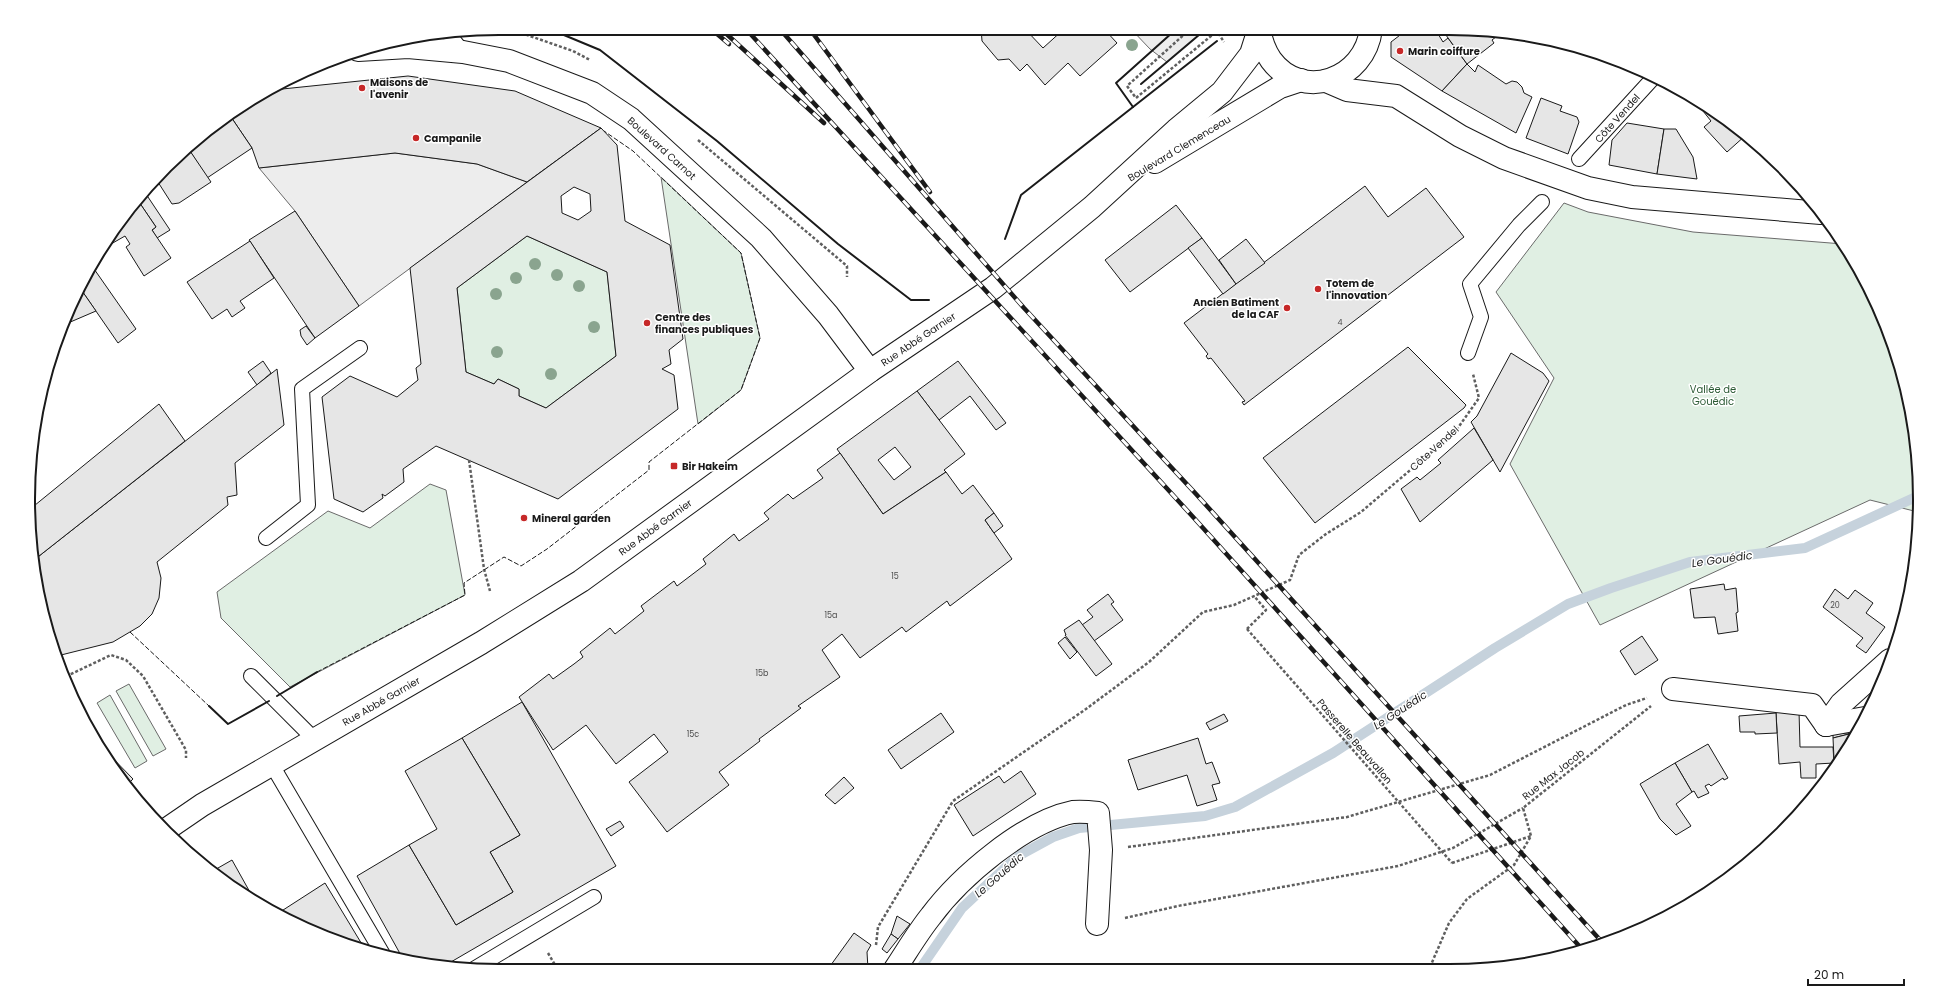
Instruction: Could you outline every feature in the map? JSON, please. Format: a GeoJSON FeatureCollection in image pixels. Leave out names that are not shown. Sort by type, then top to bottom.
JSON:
{"type":"FeatureCollection","features":[{"type":"Feature","properties":{"kind":"main road","name":"Boulevard Clemenceau"},"geometry":{"type":"LineString","coordinates":[[1118,184],[1176,130],[1222,92],[1251,54],[1257,35]]}},
{"type":"Feature","properties":{"kind":"main road"},"geometry":{"type":"LineString","coordinates":[[1260,35],[1263,46],[1272,61],[1284,73],[1300,80],[1326,81],[1348,90],[1396,96],[1460,136],[1504,158],[1588,188],[1632,197],[1813,212]]}},
{"type":"Feature","properties":{"kind":"main road"},"geometry":{"type":"LineString","coordinates":[[1326,81],[1349,70],[1358,62],[1370,40],[1370,35]]}},
{"type":"Feature","properties":{"kind":"main road","name":"Boulevard Carnot"},"geometry":{"type":"LineString","coordinates":[[389,49],[408,48],[463,52],[509,61],[592,93],[631,119],[761,238],[828,315],[870,371]]}},
{"type":"Feature","properties":{"kind":"main road","name":"Boulevard Clemenceau"},"geometry":{"type":"LineString","coordinates":[[1118,184],[1280,87],[1300,80]]}},
{"type":"Feature","properties":{"kind":"main road","name":"Rue Abbé Garnier"},"geometry":{"type":"LineString","coordinates":[[170,827],[202,805],[480,643],[581,581],[870,371],[993,288],[1118,184]]}},
{"type":"Feature","properties":{"kind":"main road"},"geometry":{"type":"LineString","coordinates":[[1826,725],[1841,704],[1881,668]]}},
{"type":"Feature","properties":{"kind":"main road"},"geometry":{"type":"LineString","coordinates":[[1674,689],[1812,705],[1826,725]]}},
{"type":"Feature","properties":{"kind":"main road"},"geometry":{"type":"LineString","coordinates":[[1826,725],[1858,719]]}},
{"type":"Feature","properties":{"kind":"main road"},"geometry":{"type":"LineString","coordinates":[[898,964],[931,915],[964,878],[997,852],[1044,821],[1074,812],[1098,813],[1101,849],[1097,924]]}},
{"type":"Feature","properties":{"kind":"lane"},"geometry":{"type":"LineString","coordinates":[[452,38],[463,52]]}},
{"type":"Feature","properties":{"kind":"lane","name":"Côte Vendel"},"geometry":{"type":"LineString","coordinates":[[1579,159],[1650,81]]}},
{"type":"Feature","properties":{"kind":"lane"},"geometry":{"type":"LineString","coordinates":[[1468,353],[1481,318],[1470,284],[1519,225],[1542,202]]}},
{"type":"Feature","properties":{"kind":"lane"},"geometry":{"type":"LineString","coordinates":[[266,538],[308,505],[302,389],[360,348]]}},
{"type":"Feature","properties":{"kind":"lane"},"geometry":{"type":"LineString","coordinates":[[251,676],[315,740]]}},
{"type":"Feature","properties":{"kind":"lane"},"geometry":{"type":"LineString","coordinates":[[272,765],[379,948]]}},
{"type":"Feature","properties":{"kind":"lane"},"geometry":{"type":"LineString","coordinates":[[483,963],[594,897]]}},
{"type":"Feature","properties":{"kind":"path"},"geometry":{"type":"LineString","coordinates":[[1184,35],[1127,86],[1136,98],[1212,35]]}},
{"type":"Feature","properties":{"kind":"path","name":"Côte Vendel"},"geometry":{"type":"LineString","coordinates":[[1254,596],[1290,580],[1299,555],[1326,534],[1361,512],[1455,432],[1479,398],[1468,353]]}},
{"type":"Feature","properties":{"kind":"path"},"geometry":{"type":"LineString","coordinates":[[469,460],[484,569],[490,591]]}},
{"type":"Feature","properties":{"kind":"path"},"geometry":{"type":"LineString","coordinates":[[876,947],[878,927],[953,801],[1086,709],[1149,662],[1203,612],[1234,605],[1254,596]]}},
{"type":"Feature","properties":{"kind":"path","name":"Passerelle Beauvallon"},"geometry":{"type":"LineString","coordinates":[[1254,596],[1266,610],[1247,629],[1452,863],[1531,836]]}},
{"type":"Feature","properties":{"kind":"path"},"geometry":{"type":"LineString","coordinates":[[69,675],[112,655],[126,660],[143,676],[186,750],[186,758]]}},
{"type":"Feature","properties":{"kind":"path"},"geometry":{"type":"LineString","coordinates":[[1101,849],[1188,840],[1347,817],[1490,775],[1626,705],[1674,689]]}},
{"type":"Feature","properties":{"kind":"path","name":"Rue Max Jacob"},"geometry":{"type":"LineString","coordinates":[[1531,836],[1523,808],[1674,689]]}},
{"type":"Feature","properties":{"kind":"path"},"geometry":{"type":"LineString","coordinates":[[1097,924],[1178,906],[1398,866],[1452,848],[1523,808]]}},
{"type":"Feature","properties":{"kind":"path"},"geometry":{"type":"LineString","coordinates":[[1431,964],[1449,923],[1467,899],[1514,865],[1531,836]]}},
{"type":"Feature","properties":{"kind":"green space"},"geometry":{"type":"Polygon","coordinates":[[[661,177],[741,253],[760,338],[741,390],[698,424],[661,177]]]}},
{"type":"Feature","properties":{"kind":"green space","name":"Vallée de Gouédic"},"geometry":{"type":"Polygon","coordinates":[[[1564,203],[1588,212],[1693,232],[1837,243],[1851,267],[1878,322],[1897,379],[1909,439],[1912,469],[1913,511],[1870,500],[1600,625],[1510,464],[1554,378],[1496,292],[1564,203]]]}},
{"type":"Feature","properties":{"kind":"green space"},"geometry":{"type":"Polygon","coordinates":[[[527,236],[607,272],[616,356],[546,408],[519,396],[519,389],[498,379],[494,384],[466,372],[457,288],[527,236]]]}},
{"type":"Feature","properties":{"kind":"green space"},"geometry":{"type":"Polygon","coordinates":[[[430,484],[446,490],[465,595],[290,687],[221,618],[217,592],[328,511],[370,528],[430,484]]]}},
{"type":"Feature","properties":{"kind":"green space"},"geometry":{"type":"Polygon","coordinates":[[[129,684],[166,749],[153,756],[116,691],[129,684]]]}},
{"type":"Feature","properties":{"kind":"green space"},"geometry":{"type":"Polygon","coordinates":[[[110,695],[147,761],[135,768],[97,703],[110,695]]]}},
{"type":"Feature","properties":{"kind":"shaded area"},"geometry":{"type":"Polygon","coordinates":[[[1137,35],[1199,35],[1167,62],[1150,49],[1137,35]]]}},
{"type":"Feature","properties":{"kind":"shaded area"},"geometry":{"type":"Polygon","coordinates":[[[395,153],[477,164],[527,182],[359,306],[295,211],[259,168],[395,153]]]}},
{"type":"Feature","properties":{"kind":"building"},"geometry":{"type":"Polygon","coordinates":[[[982,35],[1031,35],[1043,48],[1057,35],[1110,35],[1117,43],[1080,76],[1068,63],[1045,85],[1027,64],[1020,71],[1009,59],[998,60],[982,41],[982,35]]]}},
{"type":"Feature","properties":{"kind":"building"},"geometry":{"type":"Polygon","coordinates":[[[1400,35],[1439,35],[1443,42],[1448,38],[1467,64],[1442,91],[1391,57],[1391,42],[1400,35]]]}},
{"type":"Feature","properties":{"kind":"building"},"geometry":{"type":"Polygon","coordinates":[[[1446,35],[1495,38],[1492,40],[1494,43],[1467,64],[1446,35]]]}},
{"type":"Feature","properties":{"kind":"building"},"geometry":{"type":"Polygon","coordinates":[[[1467,64],[1475,72],[1478,65],[1506,84],[1512,81],[1517,82],[1522,87],[1524,93],[1532,97],[1516,133],[1442,91],[1467,64]]]}},
{"type":"Feature","properties":{"kind":"building","name":"Campanile"},"geometry":{"type":"Polygon","coordinates":[[[408,76],[515,91],[601,128],[527,182],[477,164],[395,153],[259,168],[252,148],[233,119],[282,89],[408,76]]]}},
{"type":"Feature","properties":{"kind":"building"},"geometry":{"type":"Polygon","coordinates":[[[1541,98],[1562,106],[1560,111],[1577,117],[1579,122],[1568,154],[1526,138],[1541,98]]]}},
{"type":"Feature","properties":{"kind":"building"},"geometry":{"type":"Polygon","coordinates":[[[1703,111],[1741,139],[1727,152],[1704,127],[1711,121],[1703,111]]]}},
{"type":"Feature","properties":{"kind":"building"},"geometry":{"type":"Polygon","coordinates":[[[233,119],[252,148],[207,178],[191,152],[233,119]]]}},
{"type":"Feature","properties":{"kind":"building"},"geometry":{"type":"Polygon","coordinates":[[[1627,123],[1664,129],[1657,174],[1609,165],[1612,140],[1627,123]]]}},
{"type":"Feature","properties":{"kind":"building","name":"Centre des finances publiques"},"geometry":{"type":"Polygon","coordinates":[[[601,128],[617,145],[625,221],[670,245],[683,339],[669,350],[671,364],[662,369],[674,375],[678,409],[558,499],[436,446],[403,469],[404,482],[385,496],[382,494],[383,498],[363,512],[334,499],[322,397],[350,376],[397,397],[418,380],[416,368],[421,364],[410,268],[601,128]],[[574,187],[561,196],[562,213],[578,220],[591,211],[590,194],[574,187]],[[527,236],[457,288],[466,372],[494,384],[498,379],[519,389],[519,396],[546,408],[616,356],[607,272],[527,236]]]}},
{"type":"Feature","properties":{"kind":"building"},"geometry":{"type":"Polygon","coordinates":[[[1664,129],[1676,129],[1693,157],[1697,179],[1657,174],[1664,129]]]}},
{"type":"Feature","properties":{"kind":"building"},"geometry":{"type":"Polygon","coordinates":[[[191,152],[211,182],[179,203],[172,204],[159,184],[191,152]]]}},
{"type":"Feature","properties":{"kind":"building","name":"Ancien Batiment de la CAF"},"geometry":{"type":"Polygon","coordinates":[[[1365,186],[1388,217],[1426,188],[1464,237],[1244,405],[1242,402],[1245,401],[1211,358],[1208,359],[1206,356],[1208,354],[1184,323],[1365,186]]]}},
{"type":"Feature","properties":{"kind":"building"},"geometry":{"type":"Polygon","coordinates":[[[147,196],[170,230],[157,238],[152,230],[156,227],[141,205],[147,196]]]}},
{"type":"Feature","properties":{"kind":"building"},"geometry":{"type":"Polygon","coordinates":[[[141,205],[156,227],[152,230],[171,258],[144,276],[126,247],[130,244],[125,236],[111,244],[141,205]]]}},
{"type":"Feature","properties":{"kind":"building"},"geometry":{"type":"Polygon","coordinates":[[[1176,205],[1202,238],[1130,292],[1105,260],[1176,205]]]}},
{"type":"Feature","properties":{"kind":"building"},"geometry":{"type":"Polygon","coordinates":[[[295,211],[359,306],[315,338],[249,240],[295,211]]]}},
{"type":"Feature","properties":{"kind":"building"},"geometry":{"type":"Polygon","coordinates":[[[1202,238],[1236,284],[1223,294],[1188,248],[1202,238]]]}},
{"type":"Feature","properties":{"kind":"building"},"geometry":{"type":"Polygon","coordinates":[[[1246,239],[1265,263],[1236,284],[1219,260],[1246,239]]]}},
{"type":"Feature","properties":{"kind":"building"},"geometry":{"type":"Polygon","coordinates":[[[250,241],[274,278],[240,301],[245,308],[232,317],[227,309],[212,319],[187,282],[250,241]]]}},
{"type":"Feature","properties":{"kind":"building"},"geometry":{"type":"Polygon","coordinates":[[[95,271],[136,329],[118,343],[83,293],[95,271]]]}},
{"type":"Feature","properties":{"kind":"building"},"geometry":{"type":"Polygon","coordinates":[[[84,293],[96,311],[70,322],[84,293]]]}},
{"type":"Feature","properties":{"kind":"building"},"geometry":{"type":"Polygon","coordinates":[[[306,326],[315,338],[307,345],[301,336],[300,330],[306,326]]]}},
{"type":"Feature","properties":{"kind":"building"},"geometry":{"type":"Polygon","coordinates":[[[1408,347],[1466,405],[1315,523],[1263,458],[1408,347]]]}},
{"type":"Feature","properties":{"kind":"building"},"geometry":{"type":"Polygon","coordinates":[[[1511,353],[1543,373],[1549,381],[1500,472],[1471,422],[1477,416],[1511,353]]]}},
{"type":"Feature","properties":{"kind":"building"},"geometry":{"type":"Polygon","coordinates":[[[263,361],[271,373],[257,385],[248,372],[263,361]]]}},
{"type":"Feature","properties":{"kind":"building"},"geometry":{"type":"Polygon","coordinates":[[[958,361],[1006,423],[996,430],[970,396],[939,420],[917,391],[958,361]]]}},
{"type":"Feature","properties":{"kind":"building"},"geometry":{"type":"Polygon","coordinates":[[[277,369],[284,425],[235,463],[237,495],[227,497],[228,505],[157,562],[161,578],[159,598],[152,614],[140,626],[113,642],[62,655],[51,620],[39,556],[277,369]]]}},
{"type":"Feature","properties":{"kind":"building"},"geometry":{"type":"Polygon","coordinates":[[[917,391],[965,454],[944,470],[946,472],[883,514],[837,449],[917,391]],[[895,447],[878,460],[894,480],[911,467],[895,447]]]}},
{"type":"Feature","properties":{"kind":"building"},"geometry":{"type":"Polygon","coordinates":[[[159,404],[185,441],[39,556],[35,505],[159,404]]]}},
{"type":"Feature","properties":{"kind":"building"},"geometry":{"type":"Polygon","coordinates":[[[1474,428],[1493,460],[1420,522],[1401,489],[1417,477],[1420,480],[1441,463],[1438,460],[1474,428]]]}},
{"type":"Feature","properties":{"kind":"building"},"geometry":{"type":"Polygon","coordinates":[[[840,453],[883,514],[946,472],[962,494],[973,485],[994,513],[985,520],[1012,559],[950,606],[947,601],[906,632],[902,627],[860,658],[842,634],[822,650],[840,677],[798,706],[801,708],[759,739],[760,741],[719,772],[729,785],[667,832],[629,782],[668,752],[654,734],[616,764],[586,725],[553,750],[519,697],[549,674],[553,679],[574,664],[583,657],[580,652],[610,628],[615,634],[644,611],[641,606],[674,581],[677,586],[706,564],[703,559],[734,534],[739,541],[769,519],[764,513],[788,494],[793,499],[823,478],[817,470],[840,453]]]}},
{"type":"Feature","properties":{"kind":"building"},"geometry":{"type":"Polygon","coordinates":[[[994,513],[1003,526],[994,533],[985,520],[994,513]]]}},
{"type":"Feature","properties":{"kind":"building"},"geometry":{"type":"Polygon","coordinates":[[[1724,584],[1725,590],[1736,588],[1738,631],[1718,634],[1715,617],[1694,618],[1690,589],[1724,584]]]}},
{"type":"Feature","properties":{"kind":"building"},"geometry":{"type":"Polygon","coordinates":[[[1835,589],[1848,599],[1855,590],[1873,603],[1866,613],[1885,627],[1866,653],[1856,646],[1863,638],[1823,607],[1835,589]]]}},
{"type":"Feature","properties":{"kind":"building"},"geometry":{"type":"Polygon","coordinates":[[[1108,594],[1114,602],[1111,604],[1123,620],[1094,641],[1082,625],[1093,617],[1087,610],[1108,594]]]}},
{"type":"Feature","properties":{"kind":"building"},"geometry":{"type":"Polygon","coordinates":[[[1079,620],[1112,664],[1096,676],[1065,635],[1064,630],[1079,620]]]}},
{"type":"Feature","properties":{"kind":"building"},"geometry":{"type":"Polygon","coordinates":[[[1642,636],[1658,660],[1635,675],[1620,651],[1642,636]]]}},
{"type":"Feature","properties":{"kind":"building"},"geometry":{"type":"Polygon","coordinates":[[[1065,637],[1077,652],[1070,659],[1058,643],[1065,637]]]}},
{"type":"Feature","properties":{"kind":"building"},"geometry":{"type":"Polygon","coordinates":[[[522,702],[616,866],[452,961],[400,953],[357,876],[409,845],[456,925],[513,892],[490,852],[520,835],[462,738],[522,702]]]}},
{"type":"Feature","properties":{"kind":"building"},"geometry":{"type":"Polygon","coordinates":[[[1799,711],[1800,747],[1833,747],[1834,760],[1831,763],[1816,764],[1816,778],[1801,778],[1800,762],[1779,764],[1777,712],[1799,711]]]}},
{"type":"Feature","properties":{"kind":"building"},"geometry":{"type":"Polygon","coordinates":[[[941,713],[954,732],[901,769],[888,750],[941,713]]]}},
{"type":"Feature","properties":{"kind":"building"},"geometry":{"type":"Polygon","coordinates":[[[1776,713],[1777,733],[1755,734],[1755,732],[1740,732],[1739,716],[1776,713]]]}},
{"type":"Feature","properties":{"kind":"building"},"geometry":{"type":"Polygon","coordinates":[[[1224,714],[1228,721],[1210,730],[1206,723],[1224,714]]]}},
{"type":"Feature","properties":{"kind":"building"},"geometry":{"type":"Polygon","coordinates":[[[1833,733],[1849,733],[1849,734],[1833,738],[1833,733]]]}},
{"type":"Feature","properties":{"kind":"building"},"geometry":{"type":"Polygon","coordinates":[[[1849,734],[1834,759],[1834,759],[1833,738],[1849,734]]]}},
{"type":"Feature","properties":{"kind":"building"},"geometry":{"type":"Polygon","coordinates":[[[462,738],[520,835],[490,852],[513,892],[456,925],[409,845],[437,829],[405,771],[462,738]]]}},
{"type":"Feature","properties":{"kind":"building"},"geometry":{"type":"Polygon","coordinates":[[[1198,738],[1206,764],[1212,762],[1220,783],[1212,785],[1217,800],[1197,806],[1187,775],[1138,790],[1128,760],[1198,738]]]}},
{"type":"Feature","properties":{"kind":"building"},"geometry":{"type":"Polygon","coordinates":[[[1708,744],[1728,778],[1724,780],[1723,778],[1711,786],[1709,784],[1705,786],[1709,793],[1698,798],[1694,791],[1692,792],[1675,763],[1708,744]]]}},
{"type":"Feature","properties":{"kind":"building"},"geometry":{"type":"Polygon","coordinates":[[[114,760],[133,779],[131,781],[114,760]]]}},
{"type":"Feature","properties":{"kind":"building"},"geometry":{"type":"Polygon","coordinates":[[[1675,763],[1692,792],[1676,804],[1691,826],[1676,835],[1660,819],[1640,784],[1675,763]]]}},
{"type":"Feature","properties":{"kind":"building"},"geometry":{"type":"Polygon","coordinates":[[[1021,771],[1036,794],[973,836],[954,805],[999,776],[1004,783],[1021,771]]]}},
{"type":"Feature","properties":{"kind":"building"},"geometry":{"type":"Polygon","coordinates":[[[844,777],[854,788],[835,804],[825,795],[844,777]]]}},
{"type":"Feature","properties":{"kind":"building"},"geometry":{"type":"Polygon","coordinates":[[[620,821],[624,827],[611,836],[606,829],[620,821]]]}},
{"type":"Feature","properties":{"kind":"building"},"geometry":{"type":"Polygon","coordinates":[[[232,860],[249,891],[241,886],[217,868],[232,860]]]}},
{"type":"Feature","properties":{"kind":"building"},"geometry":{"type":"Polygon","coordinates":[[[325,883],[361,942],[322,929],[283,910],[325,883]]]}},
{"type":"Feature","properties":{"kind":"building"},"geometry":{"type":"Polygon","coordinates":[[[897,916],[910,924],[898,939],[891,934],[897,916]]]}},
{"type":"Feature","properties":{"kind":"building"},"geometry":{"type":"Polygon","coordinates":[[[854,933],[871,945],[867,952],[868,964],[832,964],[854,933]]]}},
{"type":"Feature","properties":{"kind":"building"},"geometry":{"type":"Polygon","coordinates":[[[891,934],[898,939],[887,953],[882,949],[891,934]]]}},
{"type":"Feature","properties":{"kind":"waterway","name":"Le Gouédic"},"geometry":{"type":"LineString","coordinates":[[923,964],[962,908],[1018,856],[1053,837],[1079,828],[1205,816],[1235,807],[1333,753],[1495,648],[1568,604],[1690,562],[1805,548],[1913,498]]}},
{"type":"Feature","properties":{"kind":"railway"},"geometry":{"type":"LineString","coordinates":[[718,35],[729,44]]}},
{"type":"Feature","properties":{"kind":"railway"},"geometry":{"type":"LineString","coordinates":[[728,35],[824,123]]}},
{"type":"Feature","properties":{"kind":"railway"},"geometry":{"type":"LineString","coordinates":[[751,35],[1194,518],[1578,945]]}},
{"type":"Feature","properties":{"kind":"railway"},"geometry":{"type":"LineString","coordinates":[[785,35],[1024,308],[1196,494],[1599,939]]}},
{"type":"Feature","properties":{"kind":"railway"},"geometry":{"type":"LineString","coordinates":[[814,35],[930,192]]}},
{"type":"Feature","properties":{"kind":"fence"},"geometry":{"type":"LineString","coordinates":[[317,672],[465,595],[464,583],[504,557],[521,566],[547,549],[649,470],[649,462],[741,390],[760,338],[741,253],[633,151],[604,131]]}},
{"type":"Feature","properties":{"kind":"fence"},"geometry":{"type":"LineString","coordinates":[[130,632],[209,706]]}},
{"type":"Feature","properties":{"kind":"wall"},"geometry":{"type":"LineString","coordinates":[[564,35],[600,50],[717,141],[838,244],[911,300],[929,300]]}},
{"type":"Feature","properties":{"kind":"wall"},"geometry":{"type":"LineString","coordinates":[[1133,107],[1116,83],[1170,35]]}},
{"type":"Feature","properties":{"kind":"wall"},"geometry":{"type":"LineString","coordinates":[[1141,84],[1199,35]]}},
{"type":"Feature","properties":{"kind":"wall"},"geometry":{"type":"LineString","coordinates":[[1005,239],[1021,195],[1217,41]]}},
{"type":"Feature","properties":{"kind":"wall"},"geometry":{"type":"LineString","coordinates":[[277,696],[317,672]]}},
{"type":"Feature","properties":{"kind":"wall"},"geometry":{"type":"LineString","coordinates":[[209,706],[228,724],[269,701]]}},
{"type":"Feature","properties":{"kind":"place","name":"Marin coiffure"},"geometry":{"type":"Point","coordinates":[1400,51]}},
{"type":"Feature","properties":{"kind":"place","name":"Maisons de l'avenir"},"geometry":{"type":"Point","coordinates":[362,88]}},
{"type":"Feature","properties":{"kind":"place","name":"Campanile"},"geometry":{"type":"Point","coordinates":[416,138]}},
{"type":"Feature","properties":{"kind":"place","name":"Totem de l'innovation"},"geometry":{"type":"Point","coordinates":[1318,289]}},
{"type":"Feature","properties":{"kind":"place","name":"Ancien Batiment de la CAF"},"geometry":{"type":"Point","coordinates":[1287,308]}},
{"type":"Feature","properties":{"kind":"place","name":"Centre des finances publiques"},"geometry":{"type":"Point","coordinates":[647,323]}},
{"type":"Feature","properties":{"kind":"place","name":"Bir Hakeim"},"geometry":{"type":"Point","coordinates":[674,466]}},
{"type":"Feature","properties":{"kind":"place","name":"Mineral garden"},"geometry":{"type":"Point","coordinates":[524,518]}}]}
